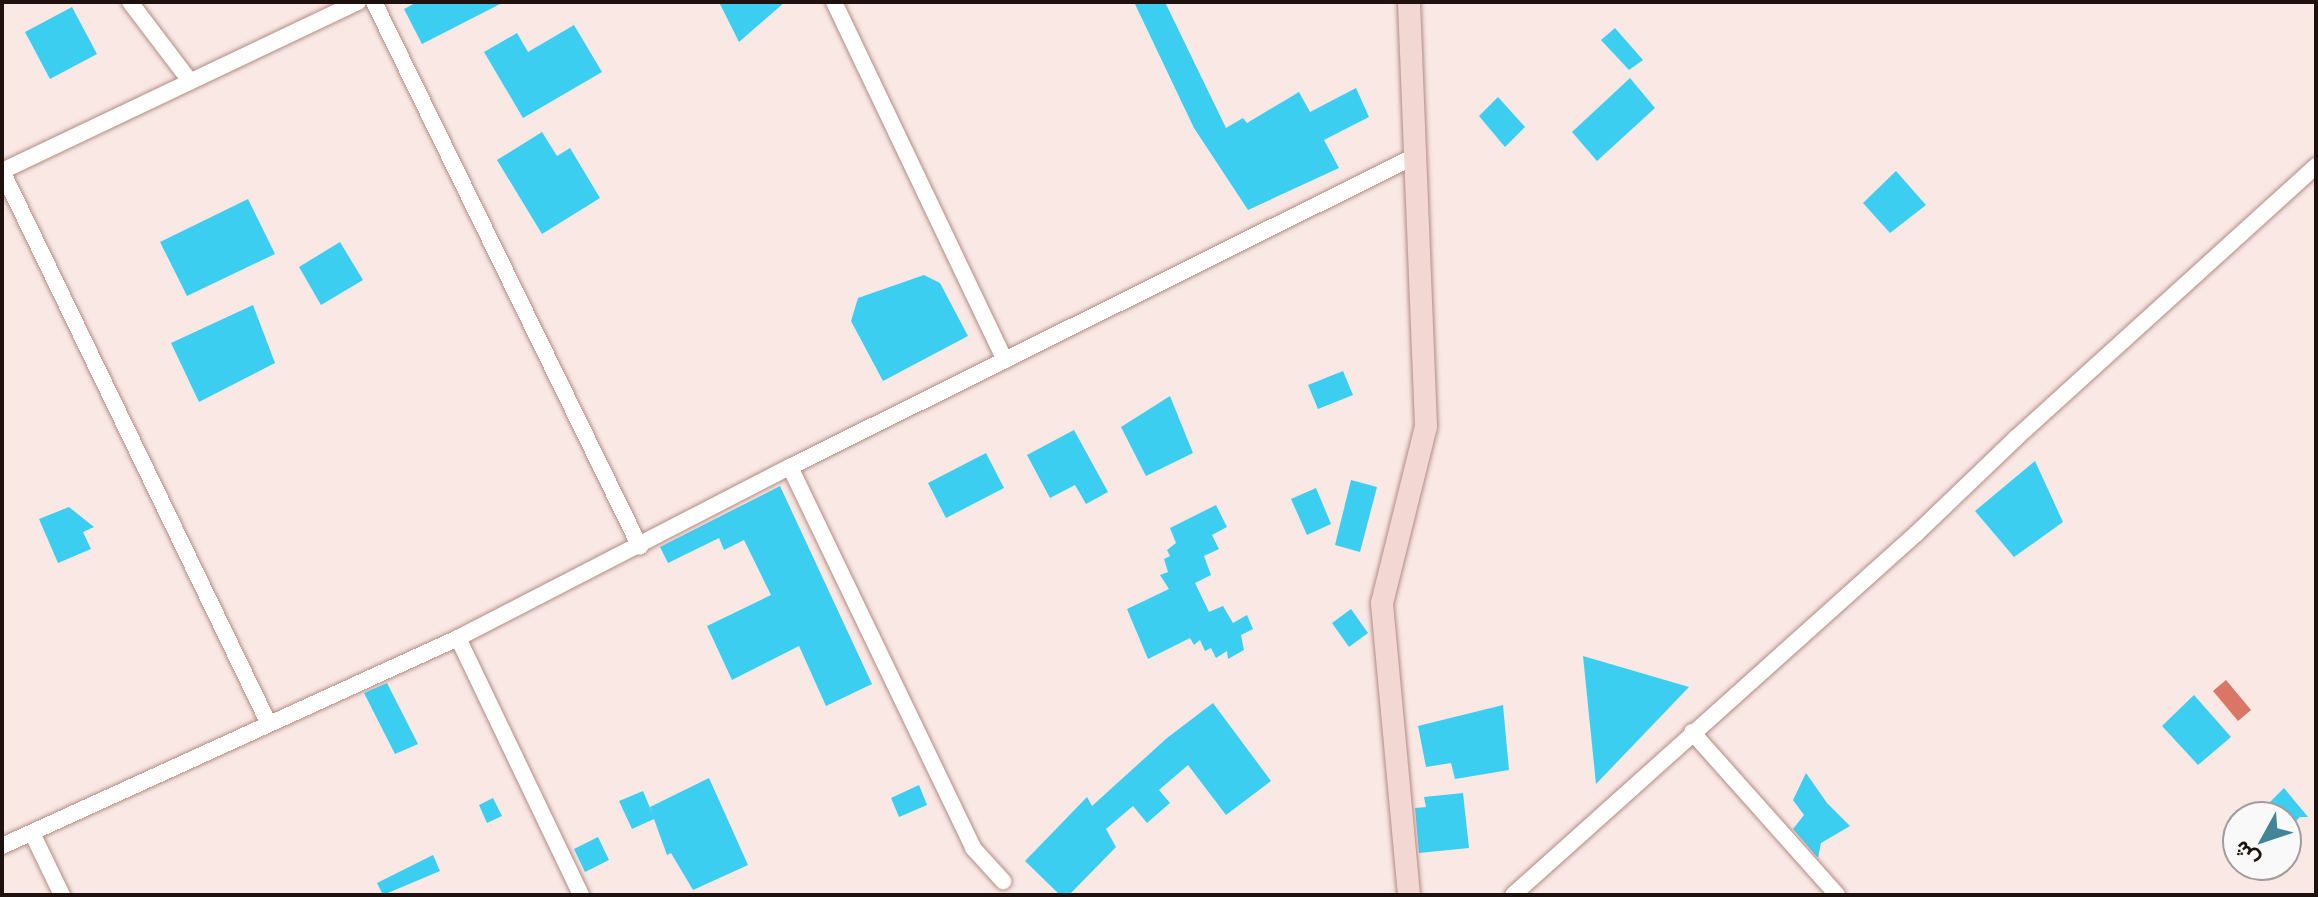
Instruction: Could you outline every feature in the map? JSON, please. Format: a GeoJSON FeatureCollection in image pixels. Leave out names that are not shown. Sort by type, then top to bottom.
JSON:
{"type":"FeatureCollection","features":[{"type":"Feature","properties":{"kind":"street"},"geometry":{"type":"LineString","coordinates":[[130,2],[190,81]]}},
{"type":"Feature","properties":{"kind":"street"},"geometry":{"type":"LineString","coordinates":[[268,722],[2,171],[358,2]]}},
{"type":"Feature","properties":{"kind":"street"},"geometry":{"type":"LineString","coordinates":[[374,2],[640,547]]}},
{"type":"Feature","properties":{"kind":"street"},"geometry":{"type":"LineString","coordinates":[[834,2],[1005,360]]}},
{"type":"Feature","properties":{"kind":"street"},"geometry":{"type":"LineString","coordinates":[[1409,2],[1426,426],[1382,603],[1409,895]]}},
{"type":"Feature","properties":{"kind":"street"},"geometry":{"type":"LineString","coordinates":[[2,846],[268,722],[458,638],[640,547],[790,467],[1415,156]]}},
{"type":"Feature","properties":{"kind":"street"},"geometry":{"type":"LineString","coordinates":[[1513,895],[1917,533],[2016,438],[2316,166]]}},
{"type":"Feature","properties":{"kind":"street"},"geometry":{"type":"LineString","coordinates":[[790,467],[973,848],[1003,881]]}},
{"type":"Feature","properties":{"kind":"street"},"geometry":{"type":"LineString","coordinates":[[458,638],[581,895]]}},
{"type":"Feature","properties":{"kind":"street"},"geometry":{"type":"LineString","coordinates":[[1692,732],[1837,895]]}},
{"type":"Feature","properties":{"kind":"street"},"geometry":{"type":"LineString","coordinates":[[32,833],[62,895]]}},
{"type":"Feature","properties":{"kind":"shaded area"},"geometry":{"type":"Polygon","coordinates":[[[2226,680],[2251,710],[2238,721],[2213,691],[2226,680]]]}},
{"type":"Feature","properties":{"kind":"building"},"geometry":{"type":"Polygon","coordinates":[[[417,2],[504,2],[422,44],[404,9],[417,2]]]}},
{"type":"Feature","properties":{"kind":"building"},"geometry":{"type":"Polygon","coordinates":[[[719,2],[785,2],[739,42],[719,2]]]}},
{"type":"Feature","properties":{"kind":"building"},"geometry":{"type":"Polygon","coordinates":[[[1134,2],[1165,2],[1226,128],[1243,118],[1247,123],[1299,92],[1310,112],[1356,88],[1369,117],[1324,140],[1339,168],[1248,210],[1194,128],[1134,2]]]}},
{"type":"Feature","properties":{"kind":"building"},"geometry":{"type":"Polygon","coordinates":[[[72,7],[97,54],[50,79],[25,32],[72,7]]]}},
{"type":"Feature","properties":{"kind":"building"},"geometry":{"type":"Polygon","coordinates":[[[574,25],[602,72],[523,118],[484,52],[517,33],[528,52],[574,25]]]}},
{"type":"Feature","properties":{"kind":"building"},"geometry":{"type":"Polygon","coordinates":[[[1615,28],[1643,60],[1629,70],[1601,40],[1615,28]]]}},
{"type":"Feature","properties":{"kind":"building"},"geometry":{"type":"Polygon","coordinates":[[[1630,78],[1655,108],[1597,161],[1572,132],[1630,78]]]}},
{"type":"Feature","properties":{"kind":"building"},"geometry":{"type":"Polygon","coordinates":[[[1498,97],[1525,127],[1505,147],[1479,116],[1498,97]]]}},
{"type":"Feature","properties":{"kind":"building"},"geometry":{"type":"Polygon","coordinates":[[[542,132],[557,156],[570,148],[600,198],[542,234],[497,160],[542,132]]]}},
{"type":"Feature","properties":{"kind":"building"},"geometry":{"type":"Polygon","coordinates":[[[1896,171],[1926,205],[1890,233],[1863,203],[1896,171]]]}},
{"type":"Feature","properties":{"kind":"building"},"geometry":{"type":"Polygon","coordinates":[[[248,199],[275,254],[187,296],[160,242],[248,199]]]}},
{"type":"Feature","properties":{"kind":"building"},"geometry":{"type":"Polygon","coordinates":[[[340,242],[363,280],[321,305],[299,267],[340,242]]]}},
{"type":"Feature","properties":{"kind":"building"},"geometry":{"type":"Polygon","coordinates":[[[924,275],[940,283],[968,336],[883,381],[851,321],[858,298],[924,275]]]}},
{"type":"Feature","properties":{"kind":"building"},"geometry":{"type":"Polygon","coordinates":[[[253,305],[275,363],[199,402],[171,343],[253,305]]]}},
{"type":"Feature","properties":{"kind":"building"},"geometry":{"type":"Polygon","coordinates":[[[1343,371],[1353,395],[1318,409],[1308,385],[1343,371]]]}},
{"type":"Feature","properties":{"kind":"building"},"geometry":{"type":"Polygon","coordinates":[[[1170,396],[1193,453],[1146,476],[1121,427],[1170,396]]]}},
{"type":"Feature","properties":{"kind":"building"},"geometry":{"type":"Polygon","coordinates":[[[1074,430],[1108,492],[1086,504],[1075,485],[1050,498],[1027,455],[1074,430]]]}},
{"type":"Feature","properties":{"kind":"building"},"geometry":{"type":"Polygon","coordinates":[[[986,453],[1004,488],[946,518],[928,483],[986,453]]]}},
{"type":"Feature","properties":{"kind":"building"},"geometry":{"type":"Polygon","coordinates":[[[2035,461],[2063,522],[2014,557],[1975,511],[2035,461]]]}},
{"type":"Feature","properties":{"kind":"building"},"geometry":{"type":"Polygon","coordinates":[[[1351,480],[1377,487],[1360,552],[1335,545],[1351,480]]]}},
{"type":"Feature","properties":{"kind":"building"},"geometry":{"type":"Polygon","coordinates":[[[780,486],[872,684],[826,706],[799,646],[732,680],[707,626],[771,595],[744,540],[724,550],[719,538],[668,563],[660,547],[780,486]]]}},
{"type":"Feature","properties":{"kind":"building"},"geometry":{"type":"Polygon","coordinates":[[[1316,488],[1331,524],[1307,535],[1291,499],[1316,488]]]}},
{"type":"Feature","properties":{"kind":"building"},"geometry":{"type":"Polygon","coordinates":[[[1216,505],[1227,527],[1212,535],[1219,549],[1204,556],[1211,575],[1195,583],[1209,612],[1223,606],[1233,623],[1247,615],[1253,629],[1241,635],[1244,650],[1228,659],[1227,651],[1216,658],[1211,648],[1205,651],[1200,640],[1194,645],[1190,638],[1148,659],[1127,609],[1169,589],[1160,575],[1168,572],[1164,559],[1170,556],[1167,550],[1176,543],[1170,528],[1216,505]]]}},
{"type":"Feature","properties":{"kind":"building"},"geometry":{"type":"Polygon","coordinates":[[[69,507],[94,527],[83,532],[91,549],[58,563],[39,519],[69,507]]]}},
{"type":"Feature","properties":{"kind":"building"},"geometry":{"type":"Polygon","coordinates":[[[1351,609],[1368,633],[1349,647],[1332,623],[1351,609]]]}},
{"type":"Feature","properties":{"kind":"building"},"geometry":{"type":"Polygon","coordinates":[[[1583,656],[1689,687],[1596,784],[1583,656]]]}},
{"type":"Feature","properties":{"kind":"building"},"geometry":{"type":"Polygon","coordinates":[[[387,683],[418,744],[395,754],[364,693],[387,683]]]}},
{"type":"Feature","properties":{"kind":"building"},"geometry":{"type":"Polygon","coordinates":[[[2194,695],[2231,737],[2198,765],[2162,726],[2194,695]]]}},
{"type":"Feature","properties":{"kind":"building"},"geometry":{"type":"Polygon","coordinates":[[[1213,703],[1271,781],[1226,815],[1188,765],[1159,790],[1170,803],[1147,823],[1133,806],[1106,829],[1116,847],[1069,895],[1060,895],[1025,861],[1087,797],[1092,806],[1167,738],[1213,703]]]}},
{"type":"Feature","properties":{"kind":"building"},"geometry":{"type":"Polygon","coordinates":[[[1503,705],[1509,770],[1455,779],[1451,763],[1426,767],[1418,726],[1503,705]]]}},
{"type":"Feature","properties":{"kind":"building"},"geometry":{"type":"Polygon","coordinates":[[[1806,773],[1827,803],[1850,826],[1821,843],[1818,858],[1793,829],[1804,815],[1793,800],[1806,773]]]}},
{"type":"Feature","properties":{"kind":"building"},"geometry":{"type":"Polygon","coordinates":[[[709,778],[748,865],[693,890],[671,853],[667,855],[654,819],[632,829],[619,801],[643,791],[653,815],[650,807],[709,778]]]}},
{"type":"Feature","properties":{"kind":"building"},"geometry":{"type":"Polygon","coordinates":[[[919,785],[927,805],[899,817],[891,798],[919,785]]]}},
{"type":"Feature","properties":{"kind":"building"},"geometry":{"type":"Polygon","coordinates":[[[2284,788],[2295,801],[2271,801],[2284,788]]]}},
{"type":"Feature","properties":{"kind":"building"},"geometry":{"type":"Polygon","coordinates":[[[1463,793],[1469,848],[1419,853],[1415,808],[1426,807],[1424,797],[1463,793]]]}},
{"type":"Feature","properties":{"kind":"building"},"geometry":{"type":"Polygon","coordinates":[[[493,798],[502,816],[487,823],[479,805],[493,798]]]}},
{"type":"Feature","properties":{"kind":"building"},"geometry":{"type":"Polygon","coordinates":[[[598,837],[609,860],[585,872],[574,849],[598,837]]]}},
{"type":"Feature","properties":{"kind":"building"},"geometry":{"type":"Polygon","coordinates":[[[433,855],[440,871],[383,895],[377,883],[433,855]]]}}]}
